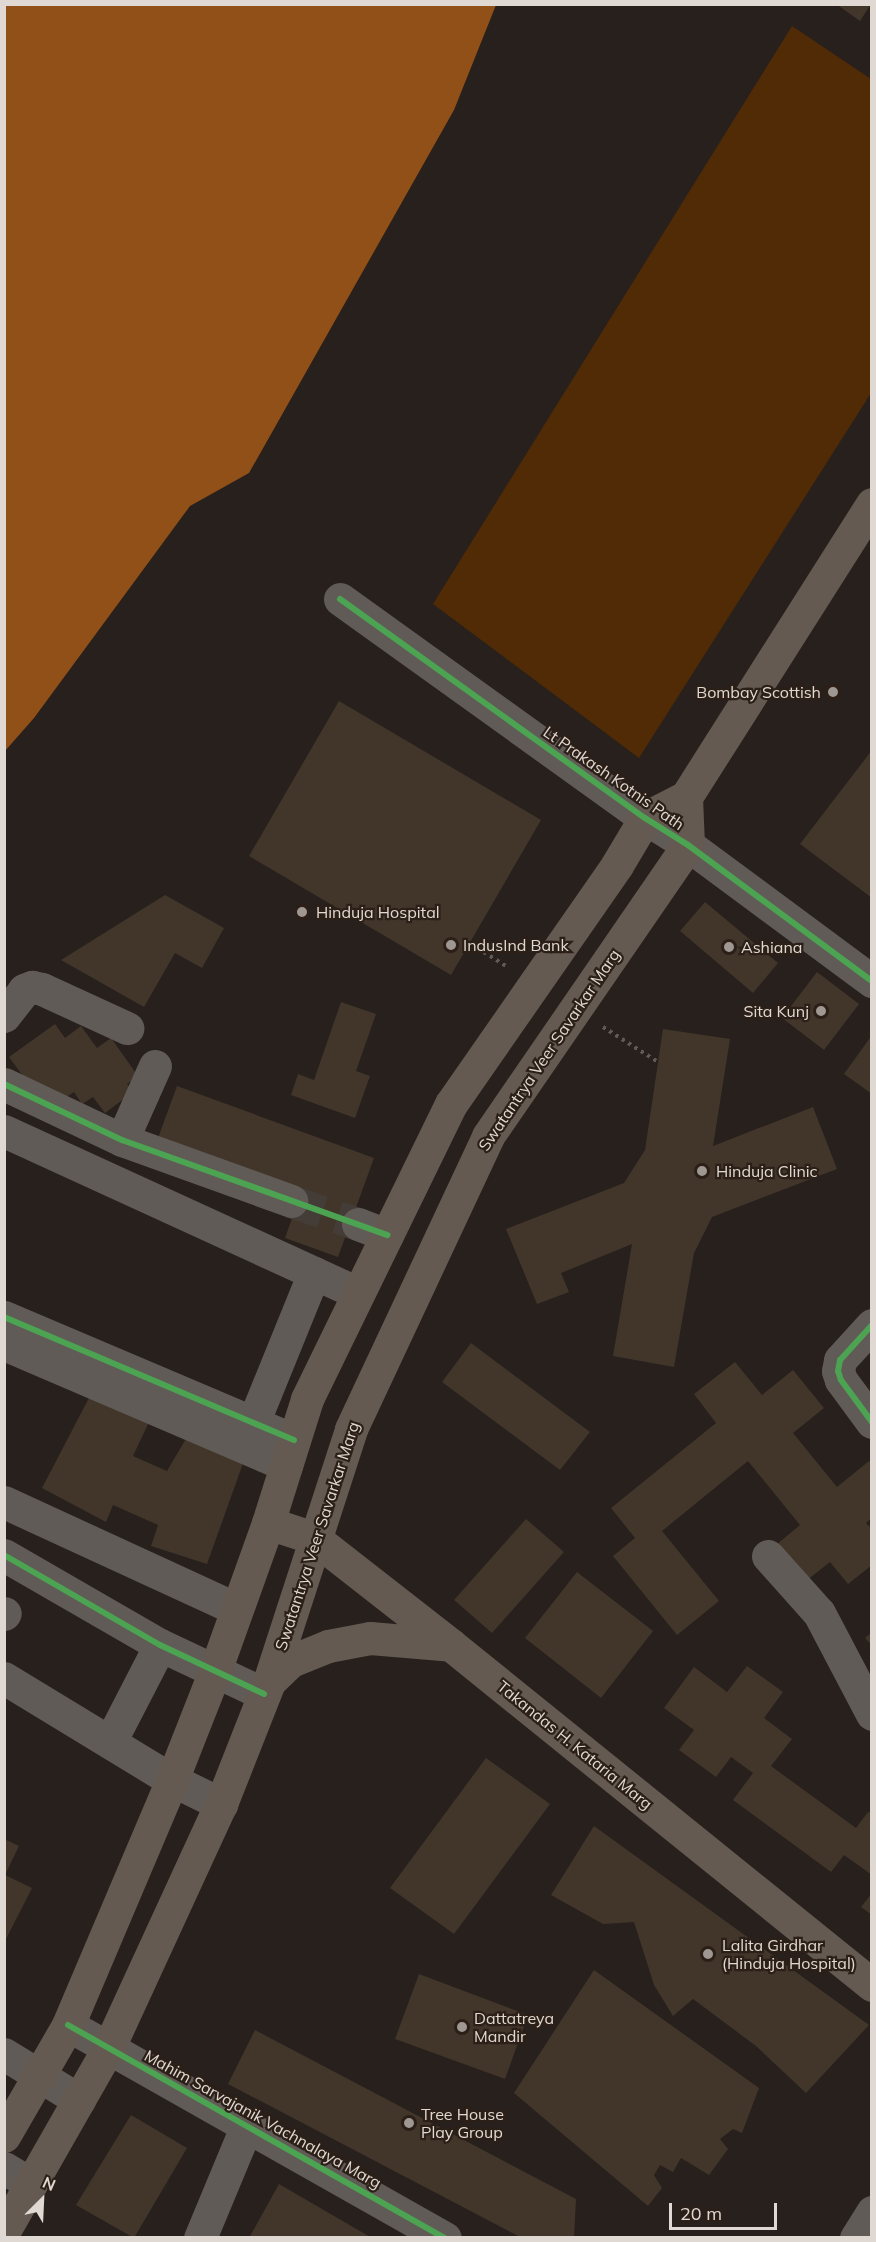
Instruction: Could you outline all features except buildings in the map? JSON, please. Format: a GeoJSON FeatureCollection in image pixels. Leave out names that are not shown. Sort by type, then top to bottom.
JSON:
{"type":"FeatureCollection","features":[{"type":"Feature","properties":{"kind":"main road"},"geometry":{"type":"LineString","coordinates":[[4,2136],[68,2025],[172,1780],[215,1671],[268,1523],[307,1398],[358,1293],[372,1230],[451,1104],[617,865],[645,818],[686,797],[872,504]]}},
{"type":"Feature","properties":{"kind":"main road"},"geometry":{"type":"LineString","coordinates":[[686,797],[688,845]]}},
{"type":"Feature","properties":{"kind":"main road","name":"Swatantrya Veer Savarkar Marg"},"geometry":{"type":"LineString","coordinates":[[4,2231],[18,2176],[79,2100],[109,2047],[220,1804],[266,1688],[351,1429],[488,1136],[688,845]]}},
{"type":"Feature","properties":{"kind":"main road","name":"Takandas H. Kataria Marg"},"geometry":{"type":"LineString","coordinates":[[268,1523],[314,1538],[451,1645],[872,1985]]}},
{"type":"Feature","properties":{"kind":"main road"},"geometry":{"type":"LineString","coordinates":[[266,1688],[291,1661],[328,1646],[370,1638],[451,1645]]}},
{"type":"Feature","properties":{"kind":"street","name":"Lt Prakash Kotnis Path"},"geometry":{"type":"LineString","coordinates":[[340,599],[645,818],[688,845],[872,981]]}},
{"type":"Feature","properties":{"kind":"street"},"geometry":{"type":"LineString","coordinates":[[4,1016],[24,990],[32,987],[42,989],[127,1028]]}},
{"type":"Feature","properties":{"kind":"street"},"geometry":{"type":"LineString","coordinates":[[122,1140],[155,1066]]}},
{"type":"Feature","properties":{"kind":"street"},"geometry":{"type":"LineString","coordinates":[[4,1084],[122,1140],[291,1201]]}},
{"type":"Feature","properties":{"kind":"street"},"geometry":{"type":"LineString","coordinates":[[4,1131],[358,1293]]}},
{"type":"Feature","properties":{"kind":"street"},"geometry":{"type":"LineString","coordinates":[[252,1423],[314,1273]]}},
{"type":"Feature","properties":{"kind":"street"},"geometry":{"type":"LineString","coordinates":[[4,1317],[252,1423],[290,1453]]}},
{"type":"Feature","properties":{"kind":"street"},"geometry":{"type":"LineString","coordinates":[[872,1325],[840,1360],[838,1371],[872,1422]]}},
{"type":"Feature","properties":{"kind":"street"},"geometry":{"type":"LineString","coordinates":[[4,1344],[290,1453]]}},
{"type":"Feature","properties":{"kind":"street"},"geometry":{"type":"LineString","coordinates":[[4,1502],[237,1608]]}},
{"type":"Feature","properties":{"kind":"street"},"geometry":{"type":"LineString","coordinates":[[4,1556],[160,1645],[215,1671],[266,1688]]}},
{"type":"Feature","properties":{"kind":"street"},"geometry":{"type":"LineString","coordinates":[[768,1556],[819,1613],[872,1714]]}},
{"type":"Feature","properties":{"kind":"street"},"geometry":{"type":"LineString","coordinates":[[110,1742],[160,1645]]}},
{"type":"Feature","properties":{"kind":"street"},"geometry":{"type":"LineString","coordinates":[[4,1678],[172,1780],[220,1804]]}},
{"type":"Feature","properties":{"kind":"street","name":"Mahim Sarvajanik Vachnalaya Marg"},"geometry":{"type":"LineString","coordinates":[[68,2025],[445,2238]]}},
{"type":"Feature","properties":{"kind":"street"},"geometry":{"type":"LineString","coordinates":[[4,2054],[79,2100]]}},
{"type":"Feature","properties":{"kind":"street"},"geometry":{"type":"LineString","coordinates":[[200,2238],[247,2126]]}},
{"type":"Feature","properties":{"kind":"street"},"geometry":{"type":"LineString","coordinates":[[856,2238],[872,2212]]}},
{"type":"Feature","properties":{"kind":"shaded area"},"geometry":{"type":"Polygon","coordinates":[[[5,4],[496,5],[454,110],[249,473],[190,506],[34,718],[5,751],[5,4]]]}},
{"type":"Feature","properties":{"kind":"shaded area"},"geometry":{"type":"Polygon","coordinates":[[[792,26],[871,79],[871,393],[639,758],[433,604],[792,26]]]}},
{"type":"Feature","properties":{"kind":"tunnel"},"geometry":{"type":"LineString","coordinates":[[291,1201],[358,1224]]}},
{"type":"Feature","properties":{"kind":"cycle path"},"geometry":{"type":"LineString","coordinates":[[340,599],[645,818],[688,845],[872,981]]}},
{"type":"Feature","properties":{"kind":"cycle path"},"geometry":{"type":"LineString","coordinates":[[4,1084],[122,1140],[387,1235]]}},
{"type":"Feature","properties":{"kind":"cycle path"},"geometry":{"type":"LineString","coordinates":[[4,1317],[294,1440]]}},
{"type":"Feature","properties":{"kind":"cycle path"},"geometry":{"type":"LineString","coordinates":[[872,1325],[840,1360],[838,1371],[841,1380],[872,1422]]}},
{"type":"Feature","properties":{"kind":"cycle path"},"geometry":{"type":"LineString","coordinates":[[4,1555],[160,1645],[264,1694]]}},
{"type":"Feature","properties":{"kind":"cycle path"},"geometry":{"type":"LineString","coordinates":[[68,2025],[445,2238]]}},
{"type":"Feature","properties":{"kind":"place","name":"Bombay Scottish"},"geometry":{"type":"Point","coordinates":[833,692]}},
{"type":"Feature","properties":{"kind":"place","name":"Hinduja Hospital"},"geometry":{"type":"Point","coordinates":[302,912]}},
{"type":"Feature","properties":{"kind":"place","name":"IndusInd Bank"},"geometry":{"type":"Point","coordinates":[451,945]}},
{"type":"Feature","properties":{"kind":"place","name":"Ashiana"},"geometry":{"type":"Point","coordinates":[729,947]}},
{"type":"Feature","properties":{"kind":"place","name":"Sita Kunj"},"geometry":{"type":"Point","coordinates":[821,1011]}},
{"type":"Feature","properties":{"kind":"place","name":"Hinduja Clinic"},"geometry":{"type":"Point","coordinates":[702,1171]}},
{"type":"Feature","properties":{"kind":"place","name":"Lalita Girdhar (Hinduja Hospital)"},"geometry":{"type":"Point","coordinates":[708,1954]}},
{"type":"Feature","properties":{"kind":"place","name":"Dattatreya Mandir"},"geometry":{"type":"Point","coordinates":[462,2027]}},
{"type":"Feature","properties":{"kind":"place","name":"Tree House Play Group"},"geometry":{"type":"Point","coordinates":[409,2123]}}]}
